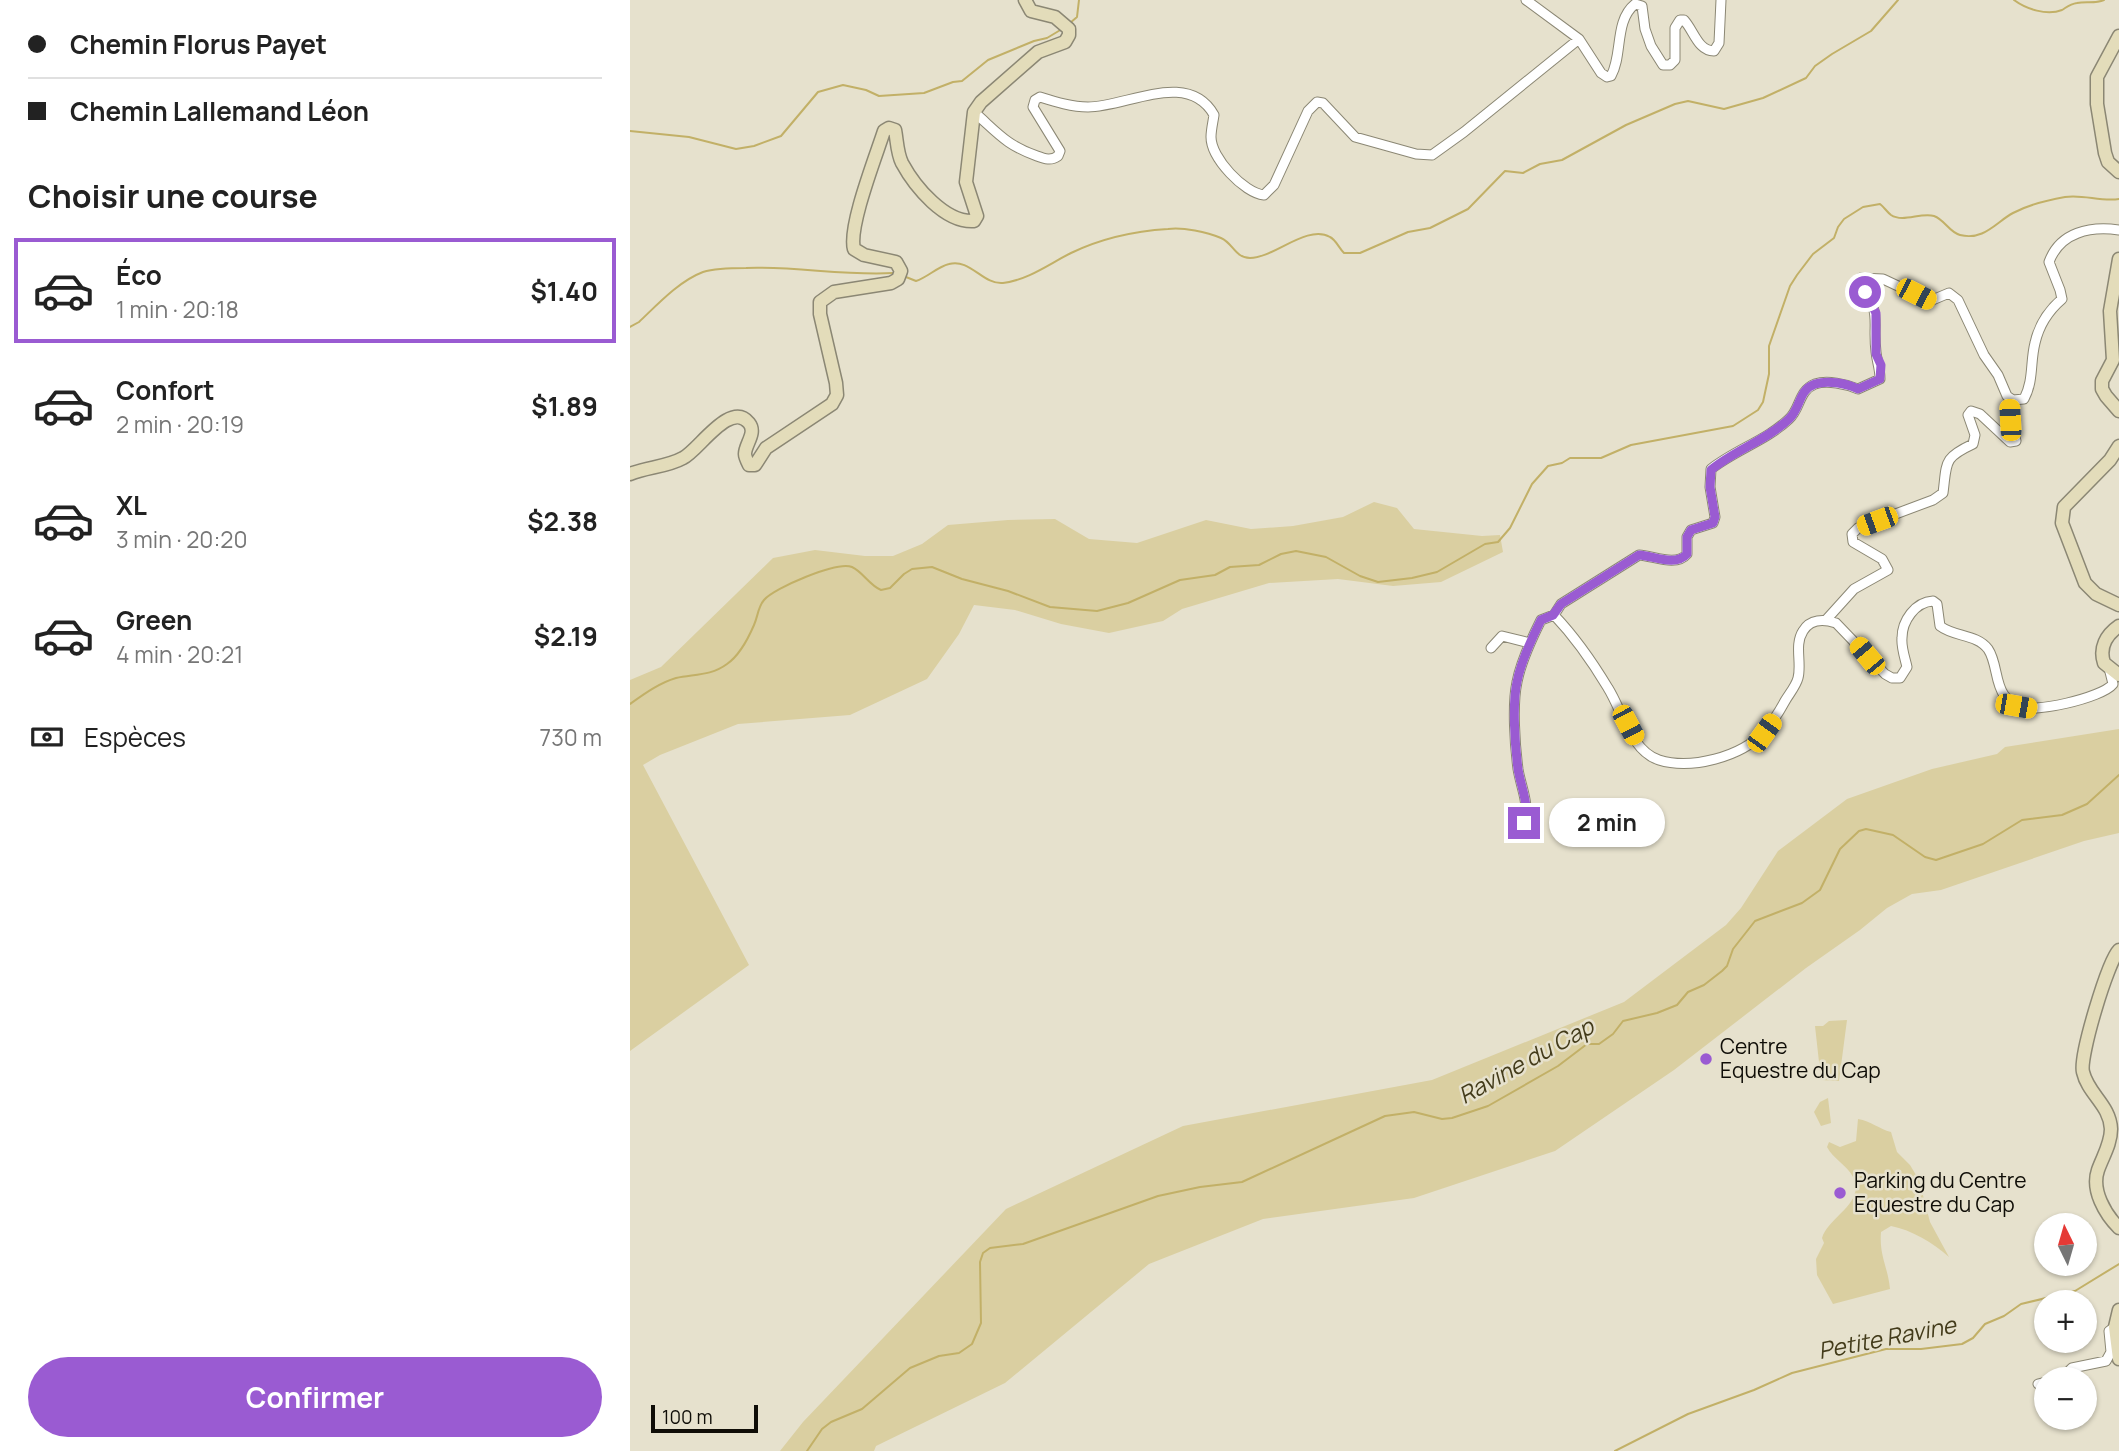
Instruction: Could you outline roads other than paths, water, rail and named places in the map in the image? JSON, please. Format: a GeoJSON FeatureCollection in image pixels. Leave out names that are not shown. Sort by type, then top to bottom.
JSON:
{"type":"FeatureCollection","features":[{"type":"Feature","properties":{"kind":"street"},"geometry":{"type":"LineString","coordinates":[[630,474],[682,459],[695,451],[722,421],[734,418],[742,418],[751,425],[752,431],[745,454],[749,465],[755,465],[766,448],[832,404],[837,390],[820,314],[820,302],[834,292],[891,283],[898,279],[901,271],[896,262],[864,255],[854,249],[852,243],[884,131],[889,128],[895,130],[902,162],[929,201],[962,220],[974,221],[977,216],[968,193],[967,182],[974,112],[981,102],[1038,52],[1065,42],[1069,36],[1069,29],[1055,17],[1031,10],[1025,0]]}},
{"type":"Feature","properties":{"kind":"street"},"geometry":{"type":"LineString","coordinates":[[1526,0],[1578,38],[1601,73],[1607,77],[1611,76],[1615,68],[1623,27],[1635,5],[1640,5],[1645,13],[1645,29],[1659,61],[1663,65],[1670,65],[1675,60],[1675,28],[1680,20],[1690,26],[1708,51],[1717,48],[1721,0]]}},
{"type":"Feature","properties":{"kind":"street"},"geometry":{"type":"LineString","coordinates":[[2119,36],[2100,68],[2096,86],[2105,153],[2108,162],[2119,173]]}},
{"type":"Feature","properties":{"kind":"street"},"geometry":{"type":"LineString","coordinates":[[974,112],[1003,140],[1017,149],[1053,159],[1060,151],[1033,107],[1035,100],[1040,97],[1086,107],[1170,93],[1197,96],[1214,115],[1211,137],[1220,160],[1248,190],[1264,195],[1274,185],[1308,111],[1317,102],[1323,103],[1355,137],[1416,154],[1432,155],[1578,38]]}},
{"type":"Feature","properties":{"kind":"street"},"geometry":{"type":"LineString","coordinates":[[2009,398],[2024,399],[2033,367],[2034,344],[2045,316],[2062,299],[2049,262],[2054,248],[2068,237],[2082,231],[2119,230]]}},
{"type":"Feature","properties":{"kind":"street"},"geometry":{"type":"LineString","coordinates":[[2119,259],[2110,311],[2115,366],[2102,381],[2102,389],[2119,411]]}},
{"type":"Feature","properties":{"kind":"street"},"geometry":{"type":"LineString","coordinates":[[1516,827],[1524,823],[1528,811],[1515,740],[1516,683],[1541,620],[1553,615],[1561,604],[1639,555],[1674,562],[1683,559],[1687,554],[1687,537],[1691,530],[1713,523],[1715,517],[1710,487],[1711,470],[1728,456],[1771,432],[1791,417],[1804,390],[1816,383],[1846,383],[1858,389],[1880,379],[1881,365],[1876,354],[1876,313],[1859,284],[1861,278],[1883,279],[1930,301],[1949,293],[1958,300],[1984,355],[2009,398],[2010,420],[2016,441],[2010,442],[1980,414],[1971,411],[1968,415],[1975,435],[1973,444],[1954,453],[1948,460],[1942,493],[1933,500],[1858,528],[1852,534],[1853,542],[1882,559],[1888,570],[1854,589],[1826,620]]}},
{"type":"Feature","properties":{"kind":"street"},"geometry":{"type":"LineString","coordinates":[[2119,446],[2110,460],[2064,507],[2062,523],[2085,583],[2096,594],[2119,605]]}},
{"type":"Feature","properties":{"kind":"street"},"geometry":{"type":"LineString","coordinates":[[1553,615],[1564,625],[1608,687],[1638,744],[1656,759],[1671,763],[1699,761],[1730,753],[1748,745],[1764,733],[1797,681],[1798,644],[1804,629],[1816,621],[1826,620],[1836,624],[1885,674],[1900,678],[1907,667],[1901,640],[1903,626],[1913,610],[1926,601],[1933,601],[1937,604],[1940,626],[1975,639],[1988,649],[2004,695],[2016,706],[2031,709],[2095,696],[2108,690],[2113,684],[2114,672],[2102,657],[2104,643],[2119,626]]}},
{"type":"Feature","properties":{"kind":"street"},"geometry":{"type":"LineString","coordinates":[[1491,648],[1502,636],[1530,643]]}},
{"type":"Feature","properties":{"kind":"street"},"geometry":{"type":"LineString","coordinates":[[2119,950],[2112,958],[2082,1067],[2085,1079],[2108,1115],[2111,1133],[2096,1178],[2105,1210],[2119,1228]]}},
{"type":"Feature","properties":{"kind":"street"},"geometry":{"type":"LineString","coordinates":[[2119,1310],[2115,1327],[2119,1353]]}},
{"type":"Feature","properties":{"kind":"street"},"geometry":{"type":"LineString","coordinates":[[2072,1367],[2106,1361],[2111,1352],[2109,1331],[2115,1327]]}},
{"type":"Feature","properties":{"kind":"waterway"},"geometry":{"type":"LineString","coordinates":[[1070,23],[1077,17],[1079,0]]}},
{"type":"Feature","properties":{"kind":"waterway"},"geometry":{"type":"LineString","coordinates":[[906,277],[916,281],[945,265],[957,263],[989,280],[1003,283],[1030,275],[1071,253],[1106,240],[1174,229],[1195,230],[1221,238],[1241,256],[1250,258],[1259,257],[1301,238],[1321,234],[1332,238],[1344,253],[1360,253],[1408,232],[1430,228],[1468,209],[1505,171],[1523,173],[1540,164],[1562,160],[1626,125],[1675,104],[1688,101],[1724,109],[1763,98],[1806,78],[1815,66],[1871,31],[1898,0]]}},
{"type":"Feature","properties":{"kind":"waterway"},"geometry":{"type":"LineString","coordinates":[[2014,0],[2043,12],[2056,12],[2080,2],[2104,0]]}},
{"type":"Feature","properties":{"kind":"waterway"},"geometry":{"type":"LineString","coordinates":[[630,131],[689,137],[736,149],[754,146],[781,136],[818,92],[843,85],[879,96],[924,93],[962,81],[988,60],[1047,38],[1062,29]]}},
{"type":"Feature","properties":{"kind":"waterway"},"geometry":{"type":"LineString","coordinates":[[630,704],[670,680],[709,673],[721,668],[736,656],[754,625],[760,606],[770,595],[820,572],[844,566],[852,567],[881,590],[890,588],[912,569],[932,567],[1050,607],[1097,611],[1128,603],[1180,580],[1215,575],[1230,567],[1259,565],[1281,554],[1296,551],[1326,557],[1360,576],[1378,582],[1437,572],[1485,544],[1498,542],[1510,528],[1532,484],[1548,466],[1570,458],[1601,458],[1631,445],[1733,426],[1758,410],[1763,402],[1769,374],[1769,346],[1790,286],[1813,254],[1834,238],[1844,219],[1863,207],[1880,204],[1891,215],[1901,218],[1934,216],[1956,233],[1968,236],[1983,233],[2013,213],[2045,201],[2072,196],[2119,199]]}},
{"type":"Feature","properties":{"kind":"waterway"},"geometry":{"type":"LineString","coordinates":[[630,327],[677,287],[703,272],[730,268],[765,268],[893,273]]}},
{"type":"Feature","properties":{"kind":"waterway","name":"Ravine du Cap"},"geometry":{"type":"LineString","coordinates":[[807,1451],[822,1429],[831,1422],[862,1409],[910,1368],[939,1356],[959,1353],[972,1344],[981,1323],[980,1262],[983,1253],[990,1248],[1023,1244],[1158,1196],[1242,1182],[1385,1116],[1414,1112],[1442,1119],[1488,1106],[1558,1066],[1587,1044],[1599,1044],[1613,1034],[1623,1021],[1677,1005],[1688,992],[1704,985],[1727,966],[1733,949],[1755,921],[1802,903],[1820,890],[1840,849],[1859,831],[1866,829],[1893,835],[1925,857],[1936,860],[1983,844],[2022,820],[2062,815],[2087,804],[2119,775]]}},
{"type":"Feature","properties":{"kind":"waterway","name":"Petite Ravine"},"geometry":{"type":"LineString","coordinates":[[1615,1451],[1688,1414],[1792,1373],[1886,1349],[1921,1349],[1962,1344],[1973,1338],[1985,1324],[2004,1316],[2021,1304],[2075,1291],[2119,1264]]}},
{"type":"Feature","properties":{"kind":"place","name":"Centre Equestre du Cap"},"geometry":{"type":"Point","coordinates":[1706,1059]}},
{"type":"Feature","properties":{"kind":"place","name":"Parking du Centre Equestre du Cap"},"geometry":{"type":"Point","coordinates":[1840,1193]}}]}
